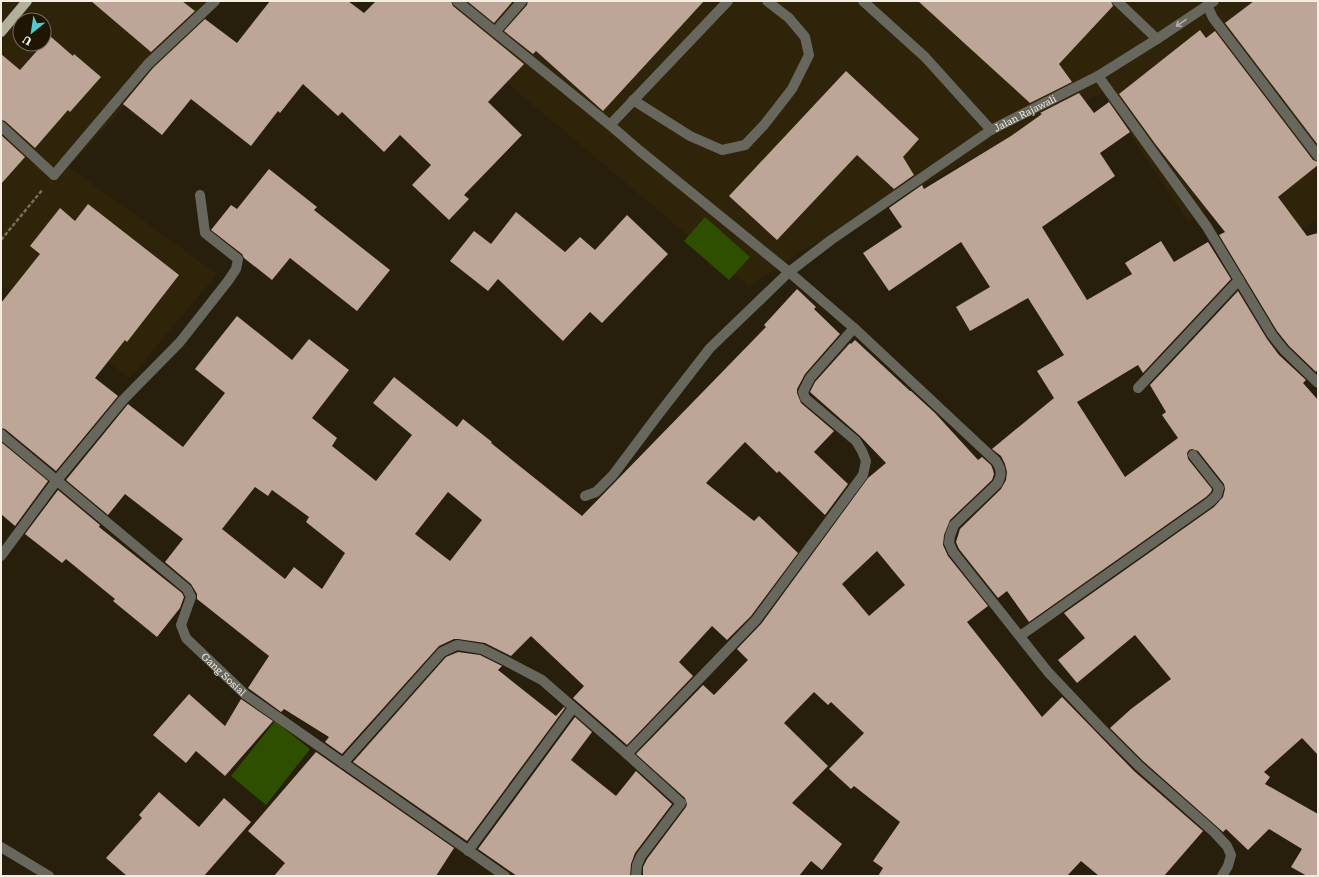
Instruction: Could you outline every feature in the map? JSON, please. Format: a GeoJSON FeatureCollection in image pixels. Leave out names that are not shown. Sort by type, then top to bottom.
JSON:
{"type":"FeatureCollection","features":[{"type":"Feature","properties":{"kind":"main road"},"geometry":{"type":"LineString","coordinates":[[1,32],[27,1]]}},
{"type":"Feature","properties":{"kind":"street"},"geometry":{"type":"LineString","coordinates":[[1,126],[52,174],[148,64],[215,1]]}},
{"type":"Feature","properties":{"kind":"street"},"geometry":{"type":"LineString","coordinates":[[457,1],[610,124],[640,151],[789,272],[854,328],[996,461],[1001,469],[1002,476],[997,484],[954,525],[949,543],[953,552],[1048,672],[1139,766],[1214,832],[1227,846],[1231,855],[1228,866],[1222,876]]}},
{"type":"Feature","properties":{"kind":"street"},"geometry":{"type":"LineString","coordinates":[[495,32],[522,1]]}},
{"type":"Feature","properties":{"kind":"street"},"geometry":{"type":"LineString","coordinates":[[610,124],[728,1]]}},
{"type":"Feature","properties":{"kind":"street"},"geometry":{"type":"LineString","coordinates":[[633,100],[690,136],[722,150],[745,146],[764,126],[792,89],[809,55],[806,37],[789,18],[767,1]]}},
{"type":"Feature","properties":{"kind":"street","name":"Jalan Rajawali"},"geometry":{"type":"LineString","coordinates":[[863,1],[925,57],[991,130],[1098,76],[1157,39],[1210,3]]}},
{"type":"Feature","properties":{"kind":"street"},"geometry":{"type":"LineString","coordinates":[[1117,1],[1157,39]]}},
{"type":"Feature","properties":{"kind":"street"},"geometry":{"type":"LineString","coordinates":[[1210,3],[1213,18],[1318,156]]}},
{"type":"Feature","properties":{"kind":"street"},"geometry":{"type":"LineString","coordinates":[[1098,76],[1207,227],[1272,335],[1284,350],[1318,383]]}},
{"type":"Feature","properties":{"kind":"street"},"geometry":{"type":"LineString","coordinates":[[585,496],[596,492],[613,475],[710,348],[789,272],[831,240],[991,130]]}},
{"type":"Feature","properties":{"kind":"street"},"geometry":{"type":"LineString","coordinates":[[1,556],[57,480],[123,400],[180,342],[236,269],[238,259],[205,233],[200,195]]}},
{"type":"Feature","properties":{"kind":"street"},"geometry":{"type":"LineString","coordinates":[[1138,388],[1238,280]]}},
{"type":"Feature","properties":{"kind":"street"},"geometry":{"type":"LineString","coordinates":[[628,754],[756,620],[862,475],[866,461],[856,441],[805,398],[803,392],[810,378],[854,328]]}},
{"type":"Feature","properties":{"kind":"street","name":"Gang Sosial"},"geometry":{"type":"LineString","coordinates":[[1,434],[186,588],[191,597],[181,625],[186,638],[246,695],[505,876]]}},
{"type":"Feature","properties":{"kind":"street"},"geometry":{"type":"LineString","coordinates":[[1020,636],[1214,499],[1219,488],[1193,454]]}},
{"type":"Feature","properties":{"kind":"street"},"geometry":{"type":"LineString","coordinates":[[343,763],[442,652],[457,645],[482,649],[542,680],[682,803],[641,856],[636,876]]}},
{"type":"Feature","properties":{"kind":"street"},"geometry":{"type":"LineString","coordinates":[[468,851],[573,708]]}},
{"type":"Feature","properties":{"kind":"street"},"geometry":{"type":"LineString","coordinates":[[1,847],[49,876]]}},
{"type":"Feature","properties":{"kind":"path"},"geometry":{"type":"LineString","coordinates":[[1,240],[52,174]]}},
{"type":"Feature","properties":{"kind":"shaded area"},"geometry":{"type":"Polygon","coordinates":[[[1,1],[221,1],[69,167],[217,274],[130,378],[1,285],[1,1]]]}},
{"type":"Feature","properties":{"kind":"shaded area"},"geometry":{"type":"Polygon","coordinates":[[[425,1],[1302,1],[1318,14],[1318,219],[1289,235],[1256,179],[1188,222],[1102,93],[992,148],[801,251],[749,287],[507,83],[425,1]]]}},
{"type":"Feature","properties":{"kind":"green space"},"geometry":{"type":"Polygon","coordinates":[[[705,217],[750,257],[729,280],[684,241],[705,217]]]}},
{"type":"Feature","properties":{"kind":"green space"},"geometry":{"type":"Polygon","coordinates":[[[275,721],[310,749],[266,805],[231,776],[275,721]]]}},
{"type":"Feature","properties":{"kind":"building"},"geometry":{"type":"Polygon","coordinates":[[[91,1],[182,1],[195,11],[151,52],[91,1]]]}},
{"type":"Feature","properties":{"kind":"building"},"geometry":{"type":"Polygon","coordinates":[[[270,1],[348,1],[364,13],[376,1],[451,1],[453,6],[524,64],[488,102],[522,135],[464,195],[469,199],[449,220],[412,185],[431,165],[400,135],[384,152],[342,112],[338,116],[303,84],[280,113],[278,111],[251,146],[191,99],[162,135],[123,104],[153,68],[205,19],[237,43],[270,1]]]}},
{"type":"Feature","properties":{"kind":"building"},"geometry":{"type":"Polygon","coordinates":[[[467,1],[513,1],[494,23],[467,1]]]}},
{"type":"Feature","properties":{"kind":"building"},"geometry":{"type":"Polygon","coordinates":[[[528,1],[704,1],[603,111],[536,51],[533,54],[504,31],[527,5],[528,1]]]}},
{"type":"Feature","properties":{"kind":"building"},"geometry":{"type":"Polygon","coordinates":[[[918,1],[1111,1],[1113,6],[1059,64],[1072,82],[1030,103],[918,1]]]}},
{"type":"Feature","properties":{"kind":"building"},"geometry":{"type":"Polygon","coordinates":[[[1254,1],[1318,1],[1318,145],[1225,23],[1254,1]]]}},
{"type":"Feature","properties":{"kind":"building"},"geometry":{"type":"Polygon","coordinates":[[[1200,30],[1206,38],[1215,31],[1313,160],[1318,162],[1318,165],[1278,197],[1307,236],[1318,233],[1318,369],[1316,372],[1289,346],[1277,331],[1219,235],[1225,232],[1156,145],[1119,94],[1200,30]]]}},
{"type":"Feature","properties":{"kind":"building"},"geometry":{"type":"Polygon","coordinates":[[[52,38],[101,77],[70,112],[68,110],[35,148],[5,121],[1,120],[1,54],[20,70],[36,52],[52,52],[52,38]]]}},
{"type":"Feature","properties":{"kind":"building"},"geometry":{"type":"Polygon","coordinates":[[[846,71],[919,139],[903,157],[914,175],[894,189],[857,155],[777,240],[729,196],[846,71]]]}},
{"type":"Feature","properties":{"kind":"building"},"geometry":{"type":"Polygon","coordinates":[[[1079,93],[1094,113],[1109,102],[1130,132],[1100,153],[1115,176],[1042,227],[1087,300],[1132,274],[1125,263],[1161,241],[1174,262],[1208,242],[1231,279],[1143,373],[1138,365],[1077,402],[1125,477],[1178,438],[1162,415],[1166,412],[1150,385],[1238,291],[1267,339],[1279,355],[1306,380],[1303,383],[1318,400],[1318,755],[1302,738],[1264,772],[1270,777],[1265,784],[1318,814],[1318,876],[1307,876],[1291,867],[1302,849],[1269,829],[1248,850],[1226,829],[1223,832],[1143,761],[1110,728],[1131,709],[1171,679],[1135,635],[1077,683],[1058,660],[1085,638],[1064,613],[1214,507],[1223,497],[1225,489],[1224,484],[1198,451],[1192,449],[1189,450],[1187,453],[1188,459],[1212,489],[1211,492],[1029,622],[1007,591],[998,598],[959,549],[956,542],[960,529],[1001,489],[1006,480],[1007,472],[1005,464],[1001,456],[992,449],[1054,398],[1037,371],[1064,355],[1028,298],[970,331],[956,307],[990,287],[961,242],[889,291],[863,253],[902,227],[889,208],[922,185],[924,189],[1011,136],[1042,114],[1040,113],[1079,93]]]}},
{"type":"Feature","properties":{"kind":"building"},"geometry":{"type":"Polygon","coordinates":[[[1,135],[25,157],[1,184],[1,135]]]}},
{"type":"Feature","properties":{"kind":"building"},"geometry":{"type":"Polygon","coordinates":[[[269,169],[317,207],[314,210],[390,270],[357,311],[290,258],[272,280],[211,230],[231,205],[237,209],[269,169]]]}},
{"type":"Feature","properties":{"kind":"building"},"geometry":{"type":"Polygon","coordinates":[[[88,204],[179,275],[127,342],[125,340],[95,378],[118,396],[56,471],[5,429],[1,428],[1,303],[40,254],[30,246],[60,208],[75,221],[88,204]]]}},
{"type":"Feature","properties":{"kind":"building"},"geometry":{"type":"Polygon","coordinates":[[[516,212],[565,252],[580,237],[595,250],[627,215],[668,254],[602,323],[590,312],[563,341],[498,279],[488,291],[450,261],[474,231],[491,244],[516,212]]]}},
{"type":"Feature","properties":{"kind":"building"},"geometry":{"type":"Polygon","coordinates":[[[797,289],[816,307],[814,309],[840,334],[805,374],[797,389],[797,393],[801,403],[834,431],[814,452],[848,484],[825,515],[779,471],[777,473],[745,442],[706,483],[754,521],[759,516],[798,553],[751,616],[727,640],[712,626],[679,662],[693,676],[627,745],[573,698],[584,686],[531,636],[511,656],[485,643],[458,639],[454,639],[439,646],[342,754],[325,742],[329,737],[284,709],[281,712],[248,688],[269,656],[197,599],[197,594],[191,584],[165,562],[183,539],[125,494],[108,515],[66,480],[128,404],[183,447],[225,393],[195,369],[237,316],[292,360],[309,339],[349,370],[312,418],[337,438],[332,446],[376,481],[412,435],[373,403],[394,377],[457,427],[463,419],[582,516],[766,327],[764,325],[797,289]],[[255,487],[222,529],[285,579],[294,567],[322,589],[345,553],[306,522],[309,517],[272,490],[268,496],[255,487]],[[448,492],[415,534],[450,561],[482,520],[448,492]]]}},
{"type":"Feature","properties":{"kind":"building"},"geometry":{"type":"Polygon","coordinates":[[[855,340],[935,413],[978,460],[982,457],[991,465],[994,474],[992,480],[950,520],[944,535],[943,545],[948,556],[988,606],[967,622],[1042,717],[1062,697],[1134,771],[1203,831],[1164,876],[1099,876],[1081,861],[1067,876],[878,876],[883,868],[873,861],[900,822],[854,786],[851,789],[829,769],[864,733],[831,702],[828,705],[814,692],[784,723],[828,766],[792,803],[842,844],[822,870],[811,861],[799,876],[643,876],[643,867],[647,859],[687,804],[685,798],[636,754],[703,685],[714,695],[748,660],[737,649],[761,624],[868,478],[886,463],[860,436],[810,392],[815,382],[850,343],[851,344],[855,340]],[[877,551],[842,584],[869,616],[905,585],[877,551]]]}},
{"type":"Feature","properties":{"kind":"building"},"geometry":{"type":"Polygon","coordinates":[[[1,442],[48,481],[15,526],[1,514],[1,442]]]}},
{"type":"Feature","properties":{"kind":"building"},"geometry":{"type":"Polygon","coordinates":[[[58,490],[100,525],[99,527],[182,593],[184,597],[180,608],[157,637],[113,601],[115,599],[66,559],[62,563],[25,534],[58,490]]]}},
{"type":"Feature","properties":{"kind":"building"},"geometry":{"type":"Polygon","coordinates":[[[458,652],[480,655],[502,666],[498,670],[556,716],[564,707],[565,708],[467,841],[353,762],[446,657],[458,652]]]}},
{"type":"Feature","properties":{"kind":"building"},"geometry":{"type":"Polygon","coordinates":[[[189,694],[225,726],[241,699],[273,721],[225,776],[196,751],[186,763],[153,735],[189,694]]]}},
{"type":"Feature","properties":{"kind":"building"},"geometry":{"type":"Polygon","coordinates":[[[575,717],[592,732],[571,760],[616,796],[636,771],[672,804],[635,853],[631,864],[630,876],[517,876],[478,849],[575,717]]]}},
{"type":"Feature","properties":{"kind":"building"},"geometry":{"type":"Polygon","coordinates":[[[316,752],[454,848],[436,876],[274,876],[285,863],[248,831],[316,752]]]}},
{"type":"Feature","properties":{"kind":"building"},"geometry":{"type":"Polygon","coordinates":[[[159,792],[199,827],[224,798],[251,822],[204,876],[127,876],[106,858],[142,818],[139,815],[159,792]]]}}]}
